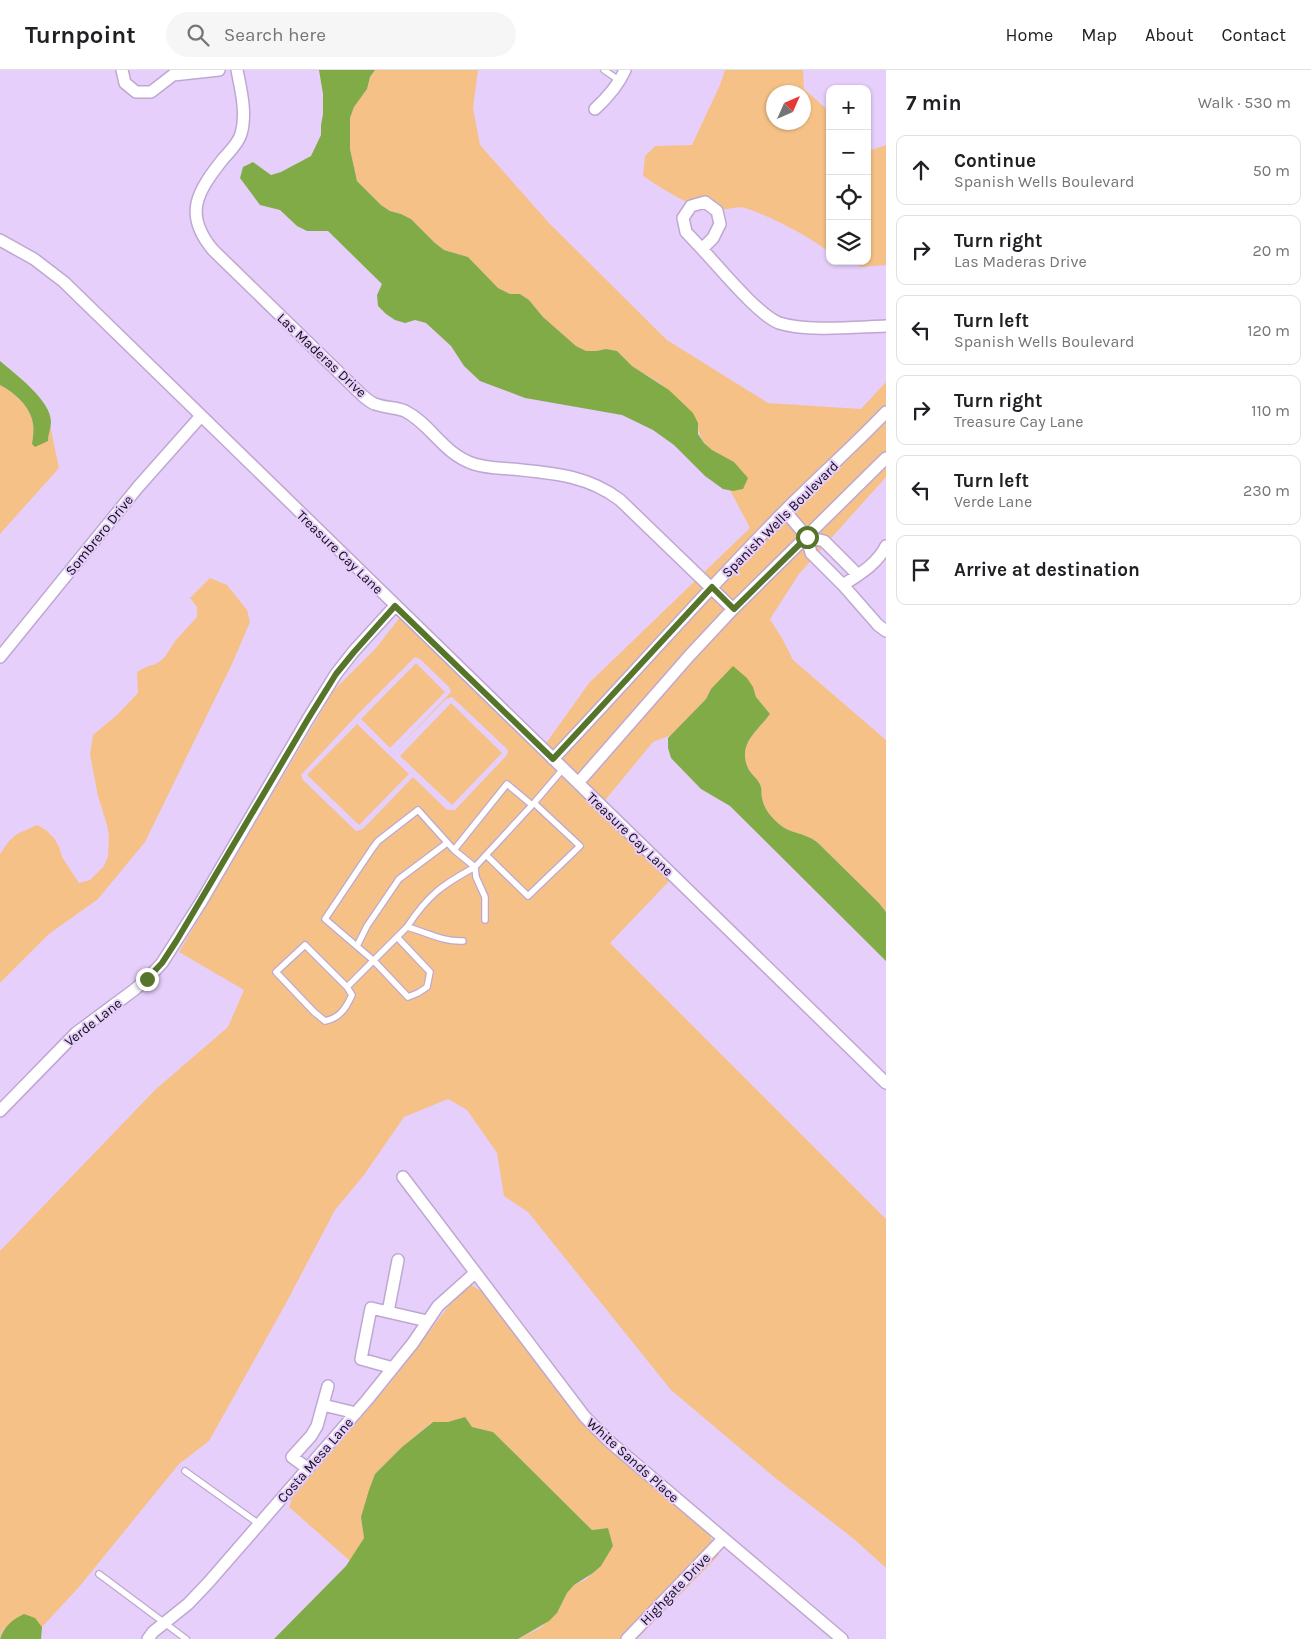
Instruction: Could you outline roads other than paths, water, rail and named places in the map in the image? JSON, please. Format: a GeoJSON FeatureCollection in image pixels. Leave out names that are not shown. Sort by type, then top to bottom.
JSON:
{"type":"FeatureCollection","features":[{"type":"Feature","properties":{"kind":"street"},"geometry":{"type":"LineString","coordinates":[[122,70],[125,83],[136,92],[150,92],[173,75],[219,70]]}},
{"type":"Feature","properties":{"kind":"street","name":"Las Maderas Drive"},"geometry":{"type":"LineString","coordinates":[[237,70],[244,123],[240,137],[204,184],[198,198],[196,212],[197,226],[213,250],[363,396],[376,404],[404,410],[416,418],[458,457],[475,464],[579,478],[608,491],[620,500],[734,609]]}},
{"type":"Feature","properties":{"kind":"street"},"geometry":{"type":"LineString","coordinates":[[595,109],[612,93],[623,76]]}},
{"type":"Feature","properties":{"kind":"street","name":"Treasure Cay Lane"},"geometry":{"type":"LineString","coordinates":[[0,240],[34,259],[64,282],[886,1084]]}},
{"type":"Feature","properties":{"kind":"street"},"geometry":{"type":"LineString","coordinates":[[702,249],[755,306],[779,322],[802,327],[886,326]]}},
{"type":"Feature","properties":{"kind":"street","name":"Spanish Wells Boulevard"},"geometry":{"type":"LineString","coordinates":[[553,759],[712,587],[785,511],[886,412]]}},
{"type":"Feature","properties":{"kind":"street","name":"Sombrero Drive"},"geometry":{"type":"LineString","coordinates":[[0,657],[138,487],[201,416]]}},
{"type":"Feature","properties":{"kind":"street"},"geometry":{"type":"LineString","coordinates":[[578,783],[690,655],[886,458]]}},
{"type":"Feature","properties":{"kind":"street"},"geometry":{"type":"LineString","coordinates":[[785,511],[807,537],[811,553],[843,584],[878,625],[886,631]]}},
{"type":"Feature","properties":{"kind":"street"},"geometry":{"type":"LineString","coordinates":[[807,537],[824,541],[858,575]]}},
{"type":"Feature","properties":{"kind":"street"},"geometry":{"type":"LineString","coordinates":[[843,584],[858,575],[878,558],[886,546]]}},
{"type":"Feature","properties":{"kind":"street","name":"Verde Lane"},"geometry":{"type":"LineString","coordinates":[[0,1111],[76,1033],[134,990],[162,963],[201,902],[336,674],[395,606]]}},
{"type":"Feature","properties":{"kind":"street","name":"White Sands Place"},"geometry":{"type":"LineString","coordinates":[[402,1177],[585,1417],[610,1442],[842,1639]]}},
{"type":"Feature","properties":{"kind":"street"},"geometry":{"type":"LineString","coordinates":[[388,1312],[398,1260]]}},
{"type":"Feature","properties":{"kind":"street","name":"Costa Mesa Lane"},"geometry":{"type":"LineString","coordinates":[[148,1639],[165,1622],[188,1604],[356,1413],[413,1343],[438,1306],[475,1273]]}},
{"type":"Feature","properties":{"kind":"street"},"geometry":{"type":"LineString","coordinates":[[393,1368],[361,1359],[371,1308],[427,1321]]}},
{"type":"Feature","properties":{"kind":"street"},"geometry":{"type":"LineString","coordinates":[[307,1468],[292,1457],[311,1436],[317,1426],[328,1386]]}},
{"type":"Feature","properties":{"kind":"street"},"geometry":{"type":"LineString","coordinates":[[323,1405],[356,1413]]}},
{"type":"Feature","properties":{"kind":"street","name":"Highgate Drive"},"geometry":{"type":"LineString","coordinates":[[627,1639],[724,1539]]}},
{"type":"Feature","properties":{"kind":"lane"},"geometry":{"type":"LineString","coordinates":[[604,70],[623,76]]}},
{"type":"Feature","properties":{"kind":"lane"},"geometry":{"type":"LineString","coordinates":[[347,987],[407,927],[419,909],[436,890],[475,867],[563,769]]}},
{"type":"Feature","properties":{"kind":"lane"},"geometry":{"type":"LineString","coordinates":[[454,850],[506,784],[533,804],[580,846],[528,896],[486,855]]}},
{"type":"Feature","properties":{"kind":"lane"},"geometry":{"type":"LineString","coordinates":[[397,937],[430,972],[427,987],[408,997],[374,961],[325,919],[378,841],[418,810],[454,850],[475,867],[476,877],[485,897],[485,920]]}},
{"type":"Feature","properties":{"kind":"lane"},"geometry":{"type":"LineString","coordinates":[[357,946],[367,926],[399,879],[447,843]]}},
{"type":"Feature","properties":{"kind":"lane"},"geometry":{"type":"LineString","coordinates":[[407,927],[436,937],[463,941]]}},
{"type":"Feature","properties":{"kind":"lane"},"geometry":{"type":"LineString","coordinates":[[305,945],[347,987],[352,995],[346,1006],[339,1015],[325,1021],[276,972],[305,945]]}},
{"type":"Feature","properties":{"kind":"lane"},"geometry":{"type":"LineString","coordinates":[[185,1471],[259,1524]]}},
{"type":"Feature","properties":{"kind":"lane"},"geometry":{"type":"LineString","coordinates":[[99,1574],[186,1639]]}}]}
